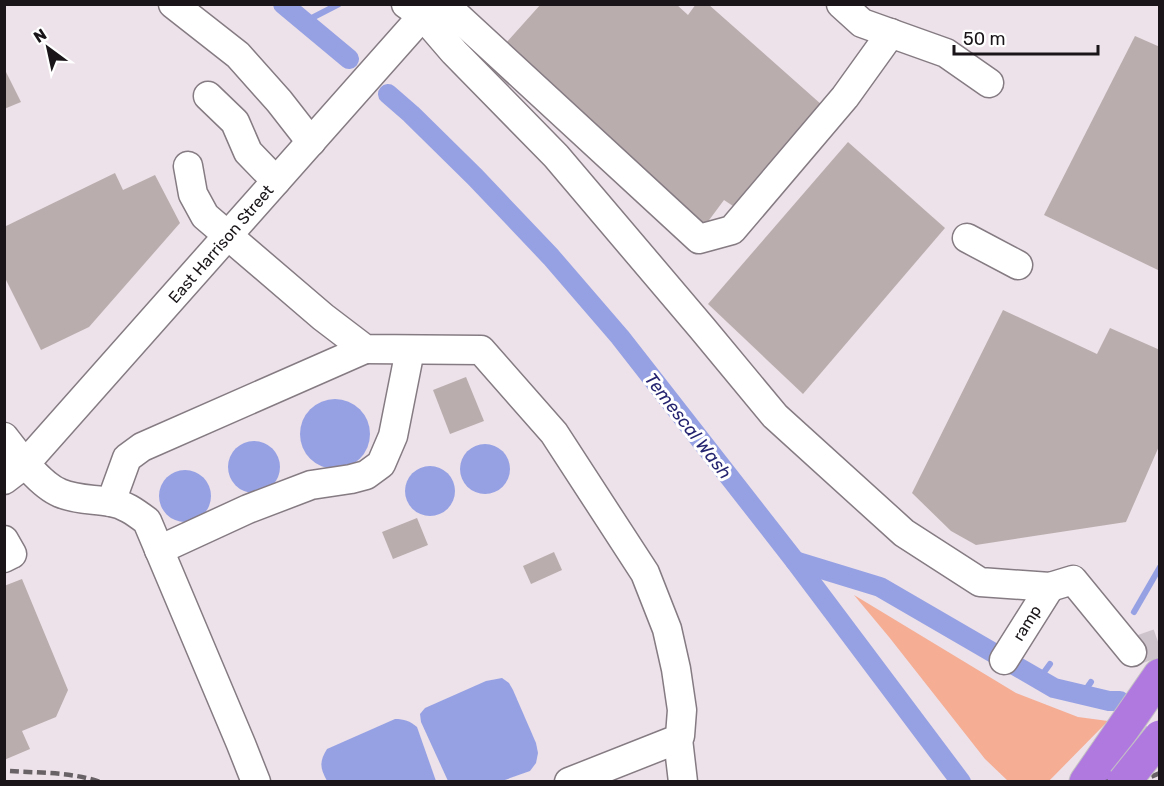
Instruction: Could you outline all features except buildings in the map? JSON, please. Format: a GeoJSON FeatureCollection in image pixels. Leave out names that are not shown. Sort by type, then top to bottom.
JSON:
{"type":"FeatureCollection","features":[{"type":"Feature","properties":{"kind":"highway"},"geometry":{"type":"LineString","coordinates":[[1086,782],[1160,675]]}},
{"type":"Feature","properties":{"kind":"highway"},"geometry":{"type":"LineString","coordinates":[[1124,782],[1160,737]]}},
{"type":"Feature","properties":{"kind":"street"},"geometry":{"type":"LineString","coordinates":[[173,4],[238,55],[279,101],[319,133]]}},
{"type":"Feature","properties":{"kind":"street"},"geometry":{"type":"LineString","coordinates":[[841,4],[862,22],[946,53],[990,83]]}},
{"type":"Feature","properties":{"kind":"street"},"geometry":{"type":"LineString","coordinates":[[423,12],[699,239],[732,230],[845,97],[891,33]]}},
{"type":"Feature","properties":{"kind":"street"},"geometry":{"type":"LineString","coordinates":[[423,12],[454,52],[556,156],[695,318],[775,416],[792,432],[904,532],[980,582],[1050,587],[1073,580],[1131,652]]}},
{"type":"Feature","properties":{"kind":"street","name":"East Harrison Street"},"geometry":{"type":"LineString","coordinates":[[15,472],[228,236],[423,12]]}},
{"type":"Feature","properties":{"kind":"street"},"geometry":{"type":"LineString","coordinates":[[208,96],[235,122],[248,152],[276,181]]}},
{"type":"Feature","properties":{"kind":"street"},"geometry":{"type":"LineString","coordinates":[[188,166],[193,194],[205,216],[323,317],[365,349]]}},
{"type":"Feature","properties":{"kind":"street"},"geometry":{"type":"LineString","coordinates":[[967,238],[1018,265]]}},
{"type":"Feature","properties":{"kind":"street"},"geometry":{"type":"LineString","coordinates":[[111,502],[127,458],[142,447],[365,349],[480,350],[554,433],[645,573],[667,629],[676,669],[682,710],[678,739],[683,782]]}},
{"type":"Feature","properties":{"kind":"street"},"geometry":{"type":"LineString","coordinates":[[159,550],[248,509],[312,485],[366,475],[381,464],[393,436],[410,350]]}},
{"type":"Feature","properties":{"kind":"street"},"geometry":{"type":"LineString","coordinates":[[4,437],[15,472],[58,492],[80,499],[111,502],[131,509],[147,521],[256,782]]}},
{"type":"Feature","properties":{"kind":"street"},"geometry":{"type":"LineString","coordinates":[[4,540],[12,554],[4,558]]}},
{"type":"Feature","properties":{"kind":"street","name":"ramp"},"geometry":{"type":"LineString","coordinates":[[1004,660],[1050,587]]}},
{"type":"Feature","properties":{"kind":"street"},"geometry":{"type":"LineString","coordinates":[[569,782],[678,739]]}},
{"type":"Feature","properties":{"kind":"shaded area"},"geometry":{"type":"Polygon","coordinates":[[[854,595],[1016,693],[1078,717],[1108,721],[1049,781],[1008,781],[985,759],[854,595]]]}},
{"type":"Feature","properties":{"kind":"water"},"geometry":{"type":"Polygon","coordinates":[[[335,399],[354,405],[364,415],[370,434],[364,453],[354,463],[335,469],[316,463],[306,453],[300,434],[306,415],[316,405],[335,399]]]}},
{"type":"Feature","properties":{"kind":"water"},"geometry":{"type":"Polygon","coordinates":[[[249,441],[259,441],[268,445],[276,453],[280,467],[276,481],[268,489],[259,493],[249,493],[240,489],[232,481],[228,472],[228,462],[232,453],[240,445],[249,441]]]}},
{"type":"Feature","properties":{"kind":"water"},"geometry":{"type":"Polygon","coordinates":[[[485,444],[494,446],[505,455],[510,469],[508,478],[499,489],[485,494],[476,492],[465,483],[460,469],[462,460],[471,449],[485,444]]]}},
{"type":"Feature","properties":{"kind":"water"},"geometry":{"type":"Polygon","coordinates":[[[430,466],[439,468],[450,477],[455,491],[453,500],[444,511],[430,516],[421,514],[410,505],[405,491],[407,482],[416,471],[430,466]]]}},
{"type":"Feature","properties":{"kind":"water"},"geometry":{"type":"Polygon","coordinates":[[[180,470],[190,470],[200,474],[207,481],[211,496],[207,511],[200,518],[190,522],[180,522],[170,518],[163,511],[159,501],[159,491],[163,481],[170,474],[180,470]]]}},
{"type":"Feature","properties":{"kind":"water"},"geometry":{"type":"Polygon","coordinates":[[[502,678],[513,690],[536,743],[538,753],[536,763],[530,771],[502,781],[448,781],[421,722],[420,714],[425,708],[486,681],[502,678]]]}},
{"type":"Feature","properties":{"kind":"water"},"geometry":{"type":"Polygon","coordinates":[[[395,719],[407,721],[417,727],[436,781],[327,781],[321,765],[327,749],[395,719]]]}},
{"type":"Feature","properties":{"kind":"waterway","name":"Temescal Wash"},"geometry":{"type":"LineString","coordinates":[[283,4],[349,59]]}},
{"type":"Feature","properties":{"kind":"waterway"},"geometry":{"type":"LineString","coordinates":[[304,22],[339,4]]}},
{"type":"Feature","properties":{"kind":"waterway","name":"Temescal Wash"},"geometry":{"type":"LineString","coordinates":[[388,94],[475,177],[551,257],[620,337],[795,561],[961,782]]}},
{"type":"Feature","properties":{"kind":"waterway"},"geometry":{"type":"LineString","coordinates":[[795,561],[880,587],[1054,688],[1109,701],[1120,701]]}},
{"type":"Feature","properties":{"kind":"waterway"},"geometry":{"type":"LineString","coordinates":[[1134,612],[1160,567]]}},
{"type":"Feature","properties":{"kind":"waterway"},"geometry":{"type":"LineString","coordinates":[[1039,679],[1050,664]]}},
{"type":"Feature","properties":{"kind":"waterway"},"geometry":{"type":"LineString","coordinates":[[1082,695],[1091,682]]}},
{"type":"Feature","properties":{"kind":"tunnel"},"geometry":{"type":"LineString","coordinates":[[1132,652],[1160,642]]}},
{"type":"Feature","properties":{"kind":"railway"},"geometry":{"type":"LineString","coordinates":[[1106,782],[1160,761]]}},
{"type":"Feature","properties":{"kind":"railway"},"geometry":{"type":"LineString","coordinates":[[10,771],[67,775],[100,782]]}},
{"type":"Feature","properties":{"kind":"railway"},"geometry":{"type":"LineString","coordinates":[[1139,782],[1160,773]]}}]}
